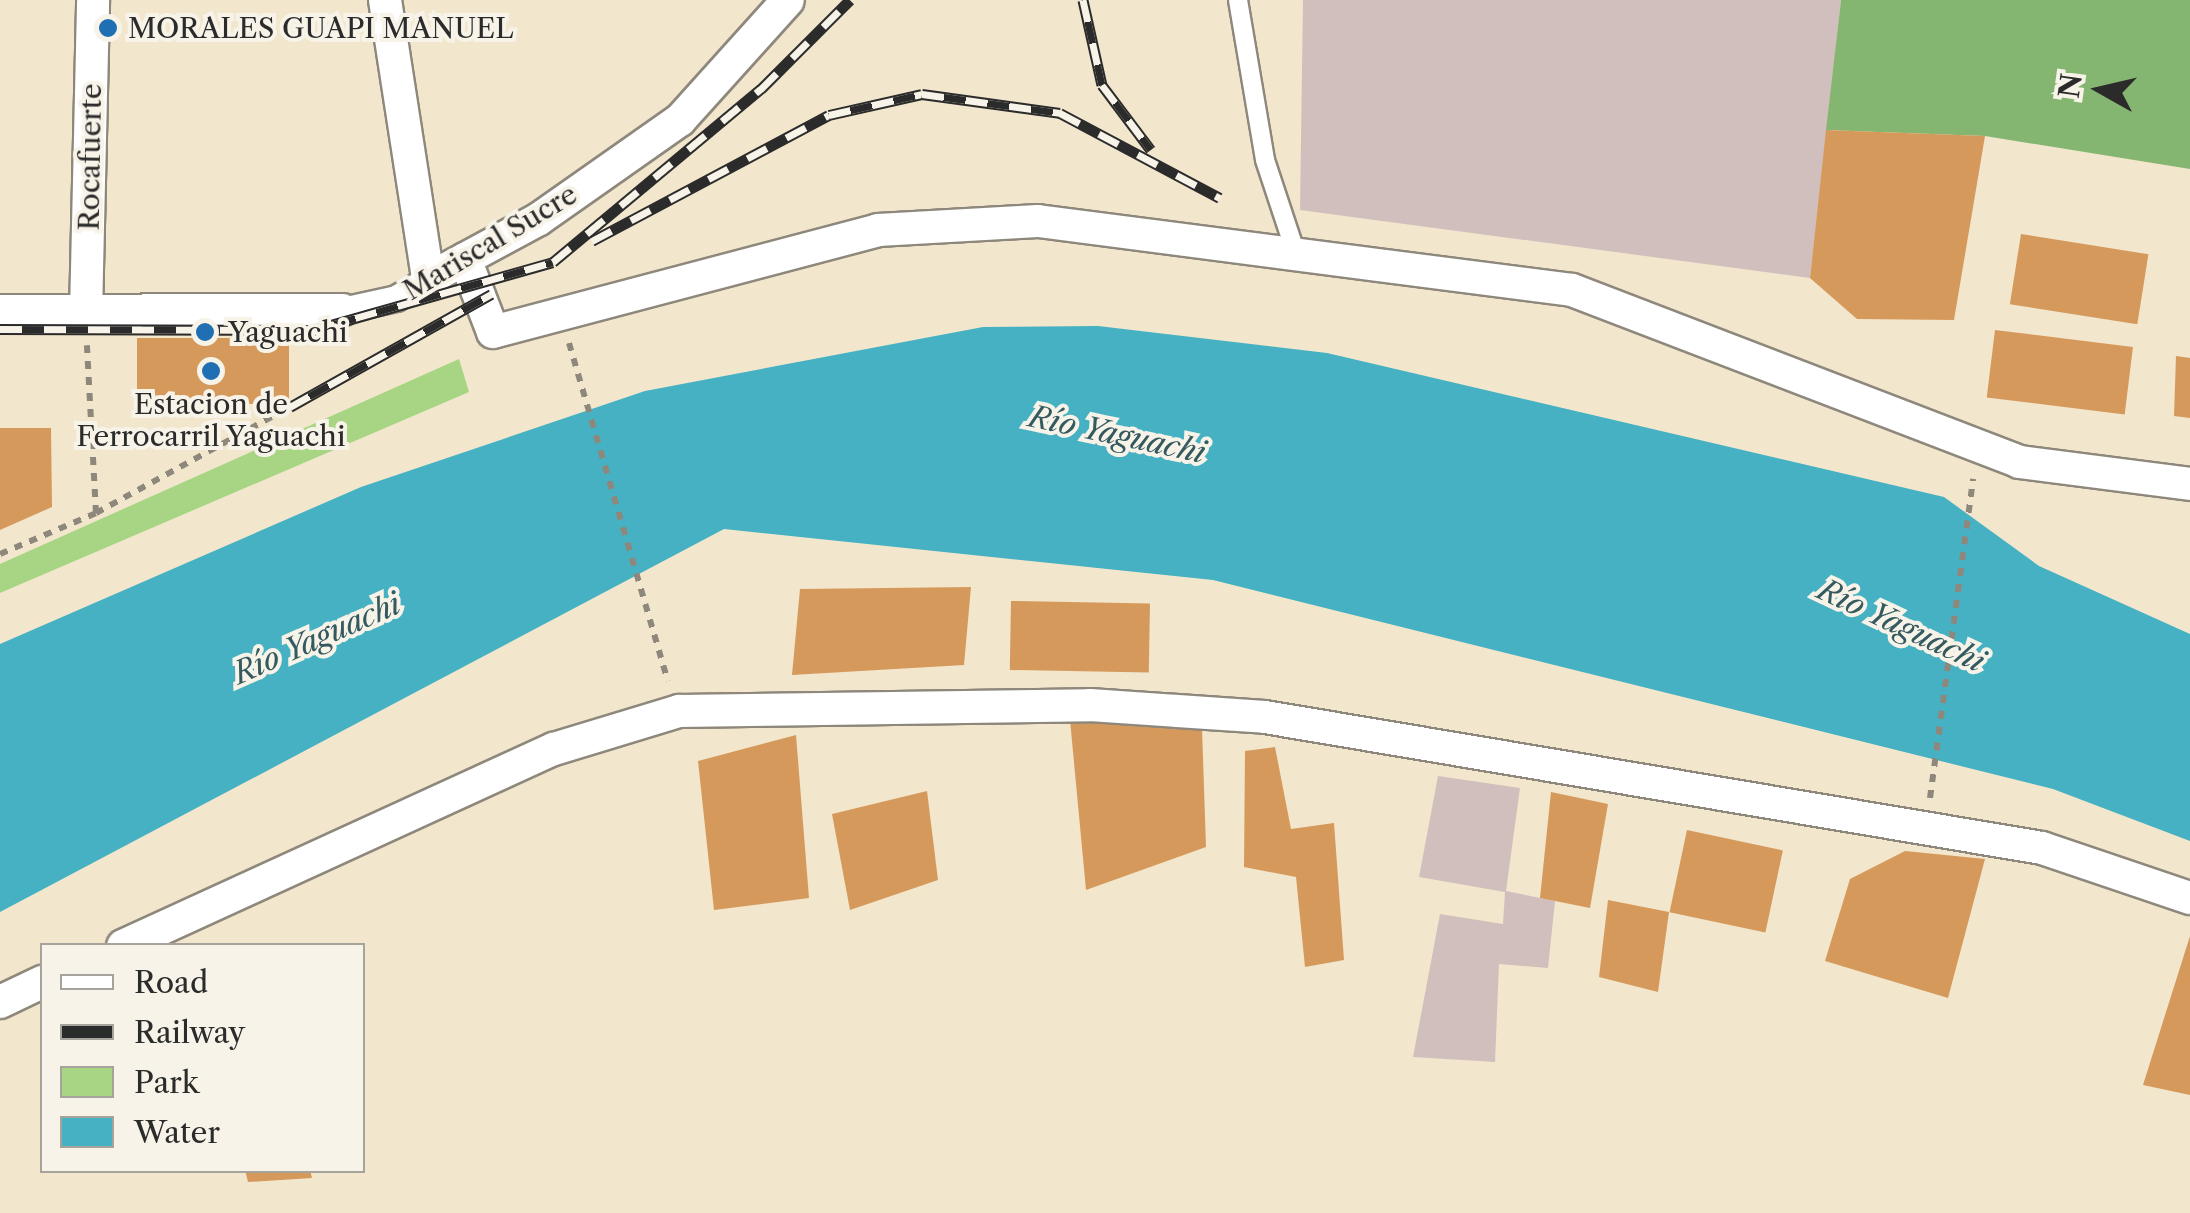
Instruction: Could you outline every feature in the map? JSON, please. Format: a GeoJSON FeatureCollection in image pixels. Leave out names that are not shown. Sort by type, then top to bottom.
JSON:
{"type":"FeatureCollection","features":[{"type":"Feature","properties":{"kind":"street","name":"Rocafuerte"},"geometry":{"type":"LineString","coordinates":[[86,314],[94,0]]}},
{"type":"Feature","properties":{"kind":"street"},"geometry":{"type":"LineString","coordinates":[[385,0],[428,279]]}},
{"type":"Feature","properties":{"kind":"street","name":"Mariscal Sucre"},"geometry":{"type":"LineString","coordinates":[[0,312],[342,310],[396,298],[465,259],[680,120],[788,0]]}},
{"type":"Feature","properties":{"kind":"street"},"geometry":{"type":"LineString","coordinates":[[465,259],[493,332],[878,230],[1038,221],[1296,254],[1572,290],[2019,462],[2190,484]]}},
{"type":"Feature","properties":{"kind":"street"},"geometry":{"type":"LineString","coordinates":[[130,943],[554,749],[679,711],[1090,704],[1265,717],[2042,848],[2190,898]]}},
{"type":"Feature","properties":{"kind":"street"},"geometry":{"type":"LineString","coordinates":[[0,1002],[40,983]]}},
{"type":"Feature","properties":{"kind":"lane"},"geometry":{"type":"LineString","coordinates":[[1238,0],[1265,160],[1296,254]]}},
{"type":"Feature","properties":{"kind":"path"},"geometry":{"type":"LineString","coordinates":[[86,314],[96,513]]}},
{"type":"Feature","properties":{"kind":"path"},"geometry":{"type":"LineString","coordinates":[[570,353],[654,640],[679,711]]}},
{"type":"Feature","properties":{"kind":"path"},"geometry":{"type":"LineString","coordinates":[[0,554],[96,513],[290,407]]}},
{"type":"Feature","properties":{"kind":"path"},"geometry":{"type":"LineString","coordinates":[[1934,776],[1969,510]]}},
{"type":"Feature","properties":{"kind":"shaded area"},"geometry":{"type":"Polygon","coordinates":[[[1303,0],[1841,0],[1810,278],[1300,210],[1303,0]]]}},
{"type":"Feature","properties":{"kind":"shaded area"},"geometry":{"type":"Polygon","coordinates":[[[1438,776],[1520,788],[1506,891],[1555,901],[1548,968],[1499,964],[1495,1062],[1413,1057],[1440,914],[1503,924],[1505,892],[1419,877],[1438,776]]]}},
{"type":"Feature","properties":{"kind":"green space"},"geometry":{"type":"Polygon","coordinates":[[[1841,0],[2190,0],[2190,169],[1985,136],[1826,130],[1841,0]]]}},
{"type":"Feature","properties":{"kind":"green space"},"geometry":{"type":"Polygon","coordinates":[[[459,359],[469,392],[0,593],[0,564],[459,359]]]}},
{"type":"Feature","properties":{"kind":"water","name":"Río Yaguachi"},"geometry":{"type":"Polygon","coordinates":[[[1098,326],[1327,353],[1944,497],[2039,566],[2190,634],[2190,841],[2053,789],[1213,580],[724,529],[0,912],[0,644],[361,487],[645,391],[983,327],[1098,326]]]}},
{"type":"Feature","properties":{"kind":"building"},"geometry":{"type":"Polygon","coordinates":[[[1826,130],[1985,136],[1954,320],[1857,319],[1810,278],[1826,130]]]}},
{"type":"Feature","properties":{"kind":"building"},"geometry":{"type":"Polygon","coordinates":[[[2021,234],[2148,254],[2137,324],[2010,304],[2021,234]]]}},
{"type":"Feature","properties":{"kind":"building"},"geometry":{"type":"Polygon","coordinates":[[[1995,330],[2133,347],[2125,414],[1987,397],[1995,330]]]}},
{"type":"Feature","properties":{"kind":"building","name":"Estacion de Ferrocarril Yaguachi"},"geometry":{"type":"Polygon","coordinates":[[[137,338],[289,338],[289,404],[137,404],[137,338]]]}},
{"type":"Feature","properties":{"kind":"building"},"geometry":{"type":"Polygon","coordinates":[[[2176,356],[2190,358],[2190,418],[2174,416],[2176,356]]]}},
{"type":"Feature","properties":{"kind":"building"},"geometry":{"type":"Polygon","coordinates":[[[0,428],[51,428],[52,507],[0,530],[0,428]]]}},
{"type":"Feature","properties":{"kind":"building"},"geometry":{"type":"Polygon","coordinates":[[[971,587],[964,665],[792,675],[800,589],[971,587]]]}},
{"type":"Feature","properties":{"kind":"building"},"geometry":{"type":"Polygon","coordinates":[[[1011,601],[1150,603],[1149,672],[1010,670],[1011,601]]]}},
{"type":"Feature","properties":{"kind":"building"},"geometry":{"type":"Polygon","coordinates":[[[1070,720],[1202,728],[1206,847],[1086,890],[1070,720]]]}},
{"type":"Feature","properties":{"kind":"building"},"geometry":{"type":"Polygon","coordinates":[[[796,735],[809,898],[714,910],[698,761],[796,735]]]}},
{"type":"Feature","properties":{"kind":"building"},"geometry":{"type":"Polygon","coordinates":[[[1275,747],[1291,829],[1334,823],[1344,960],[1305,967],[1296,877],[1244,867],[1245,751],[1275,747]]]}},
{"type":"Feature","properties":{"kind":"building"},"geometry":{"type":"Polygon","coordinates":[[[927,791],[938,880],[850,910],[832,814],[927,791]]]}},
{"type":"Feature","properties":{"kind":"building"},"geometry":{"type":"Polygon","coordinates":[[[1551,792],[1608,804],[1590,908],[1540,898],[1551,792]]]}},
{"type":"Feature","properties":{"kind":"building"},"geometry":{"type":"Polygon","coordinates":[[[1687,830],[1783,850],[1765,933],[1670,912],[1687,830]]]}},
{"type":"Feature","properties":{"kind":"building"},"geometry":{"type":"Polygon","coordinates":[[[1905,851],[1985,859],[1948,998],[1825,961],[1850,879],[1905,851]]]}},
{"type":"Feature","properties":{"kind":"building"},"geometry":{"type":"Polygon","coordinates":[[[1608,900],[1669,912],[1658,992],[1599,977],[1608,900]]]}},
{"type":"Feature","properties":{"kind":"building"},"geometry":{"type":"Polygon","coordinates":[[[2190,936],[2190,1095],[2143,1085],[2190,936]]]}},
{"type":"Feature","properties":{"kind":"building"},"geometry":{"type":"Polygon","coordinates":[[[246,1173],[311,1173],[312,1178],[248,1182],[246,1173]]]}},
{"type":"Feature","properties":{"kind":"railway"},"geometry":{"type":"LineString","coordinates":[[0,329],[313,330],[553,262],[761,89],[850,0]]}},
{"type":"Feature","properties":{"kind":"railway"},"geometry":{"type":"LineString","coordinates":[[1083,0],[1102,85],[1151,150]]}},
{"type":"Feature","properties":{"kind":"railway"},"geometry":{"type":"LineString","coordinates":[[592,241],[829,115],[922,94],[1060,113],[1220,198]]}},
{"type":"Feature","properties":{"kind":"railway"},"geometry":{"type":"LineString","coordinates":[[290,407],[491,294]]}},
{"type":"Feature","properties":{"kind":"place","name":"MORALES GUAPI MANUEL"},"geometry":{"type":"Point","coordinates":[108,28]}},
{"type":"Feature","properties":{"kind":"place","name":"Yaguachi"},"geometry":{"type":"Point","coordinates":[205,332]}},
{"type":"Feature","properties":{"kind":"place","name":"Estacion de Ferrocarril Yaguachi"},"geometry":{"type":"Point","coordinates":[211,371]}}]}
